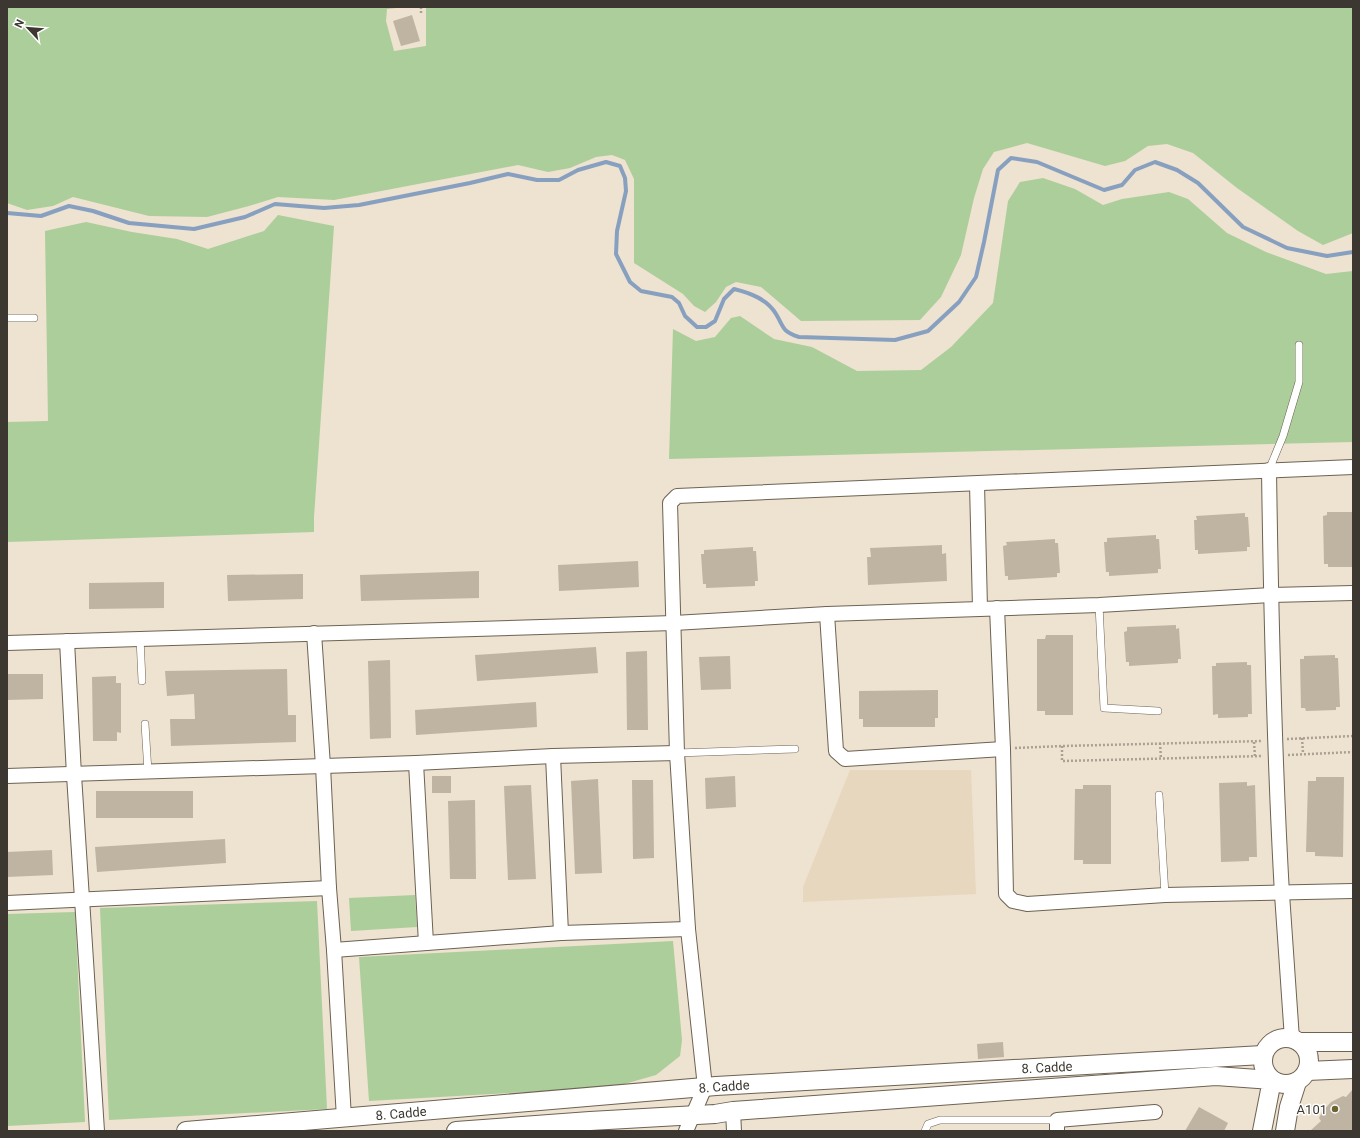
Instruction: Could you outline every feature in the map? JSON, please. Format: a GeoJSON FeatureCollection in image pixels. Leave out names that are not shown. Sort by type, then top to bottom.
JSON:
{"type":"FeatureCollection","features":[{"type":"Feature","properties":{"kind":"street"},"geometry":{"type":"LineString","coordinates":[[689,1123],[705,1087],[688,929],[677,753],[670,503],[677,496],[1353,467]]}},
{"type":"Feature","properties":{"kind":"street"},"geometry":{"type":"LineString","coordinates":[[1269,470],[1271,595],[1282,894],[1296,1040],[1307,1052],[1309,1058],[1289,1107],[1285,1131]]}},
{"type":"Feature","properties":{"kind":"street"},"geometry":{"type":"LineString","coordinates":[[977,484],[980,608]]}},
{"type":"Feature","properties":{"kind":"street"},"geometry":{"type":"LineString","coordinates":[[7,643],[674,623],[827,614],[1099,605],[1271,595],[1353,593]]}},
{"type":"Feature","properties":{"kind":"street"},"geometry":{"type":"LineString","coordinates":[[997,608],[1003,749],[1006,894],[1012,902],[1027,904],[1165,895],[1282,894],[1353,891]]}},
{"type":"Feature","properties":{"kind":"street"},"geometry":{"type":"LineString","coordinates":[[827,614],[836,751],[845,759],[1003,749]]}},
{"type":"Feature","properties":{"kind":"street"},"geometry":{"type":"LineString","coordinates":[[314,633],[344,1118]]}},
{"type":"Feature","properties":{"kind":"street"},"geometry":{"type":"LineString","coordinates":[[67,641],[74,775],[97,1131]]}},
{"type":"Feature","properties":{"kind":"street"},"geometry":{"type":"LineString","coordinates":[[7,776],[148,773],[416,763],[553,756],[677,753]]}},
{"type":"Feature","properties":{"kind":"street"},"geometry":{"type":"LineString","coordinates":[[553,756],[561,933]]}},
{"type":"Feature","properties":{"kind":"street"},"geometry":{"type":"LineString","coordinates":[[416,763],[426,943]]}},
{"type":"Feature","properties":{"kind":"street"},"geometry":{"type":"LineString","coordinates":[[7,903],[329,888]]}},
{"type":"Feature","properties":{"kind":"street"},"geometry":{"type":"LineString","coordinates":[[334,950],[561,933],[688,929]]}},
{"type":"Feature","properties":{"kind":"street"},"geometry":{"type":"LineString","coordinates":[[1353,1042],[1296,1040],[1283,1038],[1274,1040],[1267,1046],[1262,1062],[1263,1069],[1267,1076],[1272,1080],[1285,1085],[1302,1076],[1353,1069]]}},
{"type":"Feature","properties":{"kind":"street","name":"8. Cadde"},"geometry":{"type":"LineString","coordinates":[[186,1131],[705,1087],[1263,1055]]}},
{"type":"Feature","properties":{"kind":"street","name":"8. Cadde"},"geometry":{"type":"LineString","coordinates":[[456,1131],[590,1121],[689,1123],[715,1114],[733,1111],[1216,1076],[1272,1080]]}},
{"type":"Feature","properties":{"kind":"street"},"geometry":{"type":"LineString","coordinates":[[1262,1131],[1272,1080]]}},
{"type":"Feature","properties":{"kind":"street"},"geometry":{"type":"LineString","coordinates":[[733,1111],[734,1131]]}},
{"type":"Feature","properties":{"kind":"street"},"geometry":{"type":"LineString","coordinates":[[1057,1125],[1155,1112]]}},
{"type":"Feature","properties":{"kind":"lane"},"geometry":{"type":"LineString","coordinates":[[7,318],[34,318]]}},
{"type":"Feature","properties":{"kind":"lane"},"geometry":{"type":"LineString","coordinates":[[1269,470],[1283,436],[1300,382],[1299,345]]}},
{"type":"Feature","properties":{"kind":"lane"},"geometry":{"type":"LineString","coordinates":[[1099,605],[1104,708],[1158,711]]}},
{"type":"Feature","properties":{"kind":"lane"},"geometry":{"type":"LineString","coordinates":[[140,638],[142,680]]}},
{"type":"Feature","properties":{"kind":"lane"},"geometry":{"type":"LineString","coordinates":[[145,724],[148,773]]}},
{"type":"Feature","properties":{"kind":"lane"},"geometry":{"type":"LineString","coordinates":[[677,753],[795,749]]}},
{"type":"Feature","properties":{"kind":"lane"},"geometry":{"type":"LineString","coordinates":[[1159,795],[1165,895]]}},
{"type":"Feature","properties":{"kind":"lane"},"geometry":{"type":"LineString","coordinates":[[925,1131],[928,1124],[940,1120],[1057,1125]]}},
{"type":"Feature","properties":{"kind":"path"},"geometry":{"type":"LineString","coordinates":[[421,7],[421,13]]}},
{"type":"Feature","properties":{"kind":"path"},"geometry":{"type":"LineString","coordinates":[[1003,749],[1160,743],[1254,742],[1276,739],[1353,736]]}},
{"type":"Feature","properties":{"kind":"path"},"geometry":{"type":"LineString","coordinates":[[1302,738],[1303,754]]}},
{"type":"Feature","properties":{"kind":"path"},"geometry":{"type":"LineString","coordinates":[[1254,742],[1255,757]]}},
{"type":"Feature","properties":{"kind":"path"},"geometry":{"type":"LineString","coordinates":[[1160,743],[1161,758]]}},
{"type":"Feature","properties":{"kind":"path"},"geometry":{"type":"LineString","coordinates":[[1062,746],[1062,761],[1255,757],[1353,752]]}},
{"type":"Feature","properties":{"kind":"shaded area"},"geometry":{"type":"Polygon","coordinates":[[[850,770],[971,770],[976,894],[803,902],[803,887],[850,770]]]}},
{"type":"Feature","properties":{"kind":"green space"},"geometry":{"type":"Polygon","coordinates":[[[7,7],[405,7],[387,9],[386,21],[394,51],[426,46],[426,7],[1353,7],[1353,233],[1323,245],[1298,231],[1237,188],[1193,153],[1167,144],[1148,146],[1125,161],[1105,166],[1027,143],[994,152],[983,169],[974,198],[961,255],[941,297],[920,320],[801,321],[761,287],[736,282],[726,287],[716,302],[705,312],[694,306],[683,294],[634,263],[634,179],[625,160],[612,155],[596,157],[570,168],[548,172],[518,165],[334,200],[278,197],[207,217],[149,216],[73,197],[53,206],[27,210],[7,203],[7,7]]]}},
{"type":"Feature","properties":{"kind":"green space"},"geometry":{"type":"Polygon","coordinates":[[[1043,178],[1075,189],[1103,205],[1122,199],[1169,192],[1188,199],[1227,233],[1266,252],[1326,274],[1353,271],[1353,442],[669,459],[673,329],[696,341],[715,337],[731,318],[740,316],[774,339],[812,347],[857,371],[921,370],[951,347],[993,303],[1008,201],[1020,182],[1043,178]]]}},
{"type":"Feature","properties":{"kind":"green space"},"geometry":{"type":"Polygon","coordinates":[[[278,215],[334,226],[314,532],[7,542],[7,422],[48,421],[45,231],[86,222],[132,232],[177,239],[208,249],[264,231],[278,215]]]}},
{"type":"Feature","properties":{"kind":"green space"},"geometry":{"type":"Polygon","coordinates":[[[415,895],[417,927],[351,931],[349,898],[415,895]]]}},
{"type":"Feature","properties":{"kind":"green space"},"geometry":{"type":"Polygon","coordinates":[[[317,901],[327,1109],[109,1120],[100,908],[317,901]]]}},
{"type":"Feature","properties":{"kind":"green space"},"geometry":{"type":"Polygon","coordinates":[[[75,912],[85,1122],[7,1126],[7,914],[75,912]]]}},
{"type":"Feature","properties":{"kind":"green space"},"geometry":{"type":"Polygon","coordinates":[[[673,941],[682,1040],[680,1056],[656,1075],[614,1087],[369,1101],[359,957],[673,941]]]}},
{"type":"Feature","properties":{"kind":"building"},"geometry":{"type":"Polygon","coordinates":[[[412,15],[420,41],[401,46],[393,21],[412,15]]]}},
{"type":"Feature","properties":{"kind":"building"},"geometry":{"type":"Polygon","coordinates":[[[1327,512],[1353,512],[1353,567],[1328,567],[1328,564],[1324,564],[1323,516],[1327,515],[1327,512]]]}},
{"type":"Feature","properties":{"kind":"building"},"geometry":{"type":"Polygon","coordinates":[[[1245,513],[1245,517],[1248,517],[1250,547],[1247,547],[1247,551],[1198,554],[1198,550],[1195,550],[1194,520],[1197,520],[1196,516],[1245,513]]]}},
{"type":"Feature","properties":{"kind":"building"},"geometry":{"type":"Polygon","coordinates":[[[1156,535],[1156,539],[1159,539],[1161,569],[1158,569],[1158,573],[1109,576],[1109,572],[1106,572],[1104,542],[1107,542],[1107,538],[1156,535]]]}},
{"type":"Feature","properties":{"kind":"building"},"geometry":{"type":"Polygon","coordinates":[[[1055,539],[1055,543],[1058,543],[1060,573],[1057,573],[1057,577],[1008,580],[1008,576],[1005,576],[1003,546],[1007,545],[1006,542],[1055,539]]]}},
{"type":"Feature","properties":{"kind":"building"},"geometry":{"type":"Polygon","coordinates":[[[942,545],[942,554],[946,553],[947,581],[868,585],[867,557],[871,557],[870,548],[942,545]]]}},
{"type":"Feature","properties":{"kind":"building"},"geometry":{"type":"Polygon","coordinates":[[[753,547],[753,551],[756,551],[758,581],[755,581],[755,586],[706,588],[706,584],[703,584],[701,554],[704,554],[704,550],[753,547]]]}},
{"type":"Feature","properties":{"kind":"building"},"geometry":{"type":"Polygon","coordinates":[[[638,561],[639,587],[559,591],[558,565],[638,561]]]}},
{"type":"Feature","properties":{"kind":"building"},"geometry":{"type":"Polygon","coordinates":[[[479,571],[479,598],[361,601],[360,575],[479,571]]]}},
{"type":"Feature","properties":{"kind":"building"},"geometry":{"type":"Polygon","coordinates":[[[303,574],[303,599],[228,601],[227,575],[303,574]]]}},
{"type":"Feature","properties":{"kind":"building"},"geometry":{"type":"Polygon","coordinates":[[[164,582],[164,608],[89,609],[89,583],[164,582]]]}},
{"type":"Feature","properties":{"kind":"building"},"geometry":{"type":"Polygon","coordinates":[[[1176,625],[1176,629],[1179,628],[1181,659],[1178,659],[1178,663],[1129,666],[1129,662],[1126,662],[1124,632],[1127,631],[1127,627],[1176,625]]]}},
{"type":"Feature","properties":{"kind":"building"},"geometry":{"type":"Polygon","coordinates":[[[1046,635],[1073,635],[1073,715],[1045,715],[1045,711],[1037,711],[1037,639],[1045,639],[1046,635]]]}},
{"type":"Feature","properties":{"kind":"building"},"geometry":{"type":"Polygon","coordinates":[[[596,647],[598,673],[477,681],[475,655],[596,647]]]}},
{"type":"Feature","properties":{"kind":"building"},"geometry":{"type":"Polygon","coordinates":[[[647,651],[648,730],[627,730],[626,652],[647,651]]]}},
{"type":"Feature","properties":{"kind":"building"},"geometry":{"type":"Polygon","coordinates":[[[1335,655],[1335,658],[1338,658],[1340,707],[1336,707],[1336,710],[1306,711],[1305,708],[1301,708],[1300,659],[1304,659],[1304,656],[1335,655]]]}},
{"type":"Feature","properties":{"kind":"building"},"geometry":{"type":"Polygon","coordinates":[[[730,656],[731,689],[701,690],[699,657],[730,656]]]}},
{"type":"Feature","properties":{"kind":"building"},"geometry":{"type":"Polygon","coordinates":[[[390,660],[391,738],[370,739],[368,661],[390,660]]]}},
{"type":"Feature","properties":{"kind":"building"},"geometry":{"type":"Polygon","coordinates":[[[1247,662],[1247,665],[1251,665],[1252,714],[1248,714],[1248,717],[1218,718],[1218,714],[1213,715],[1212,666],[1216,666],[1216,663],[1247,662]]]}},
{"type":"Feature","properties":{"kind":"building"},"geometry":{"type":"Polygon","coordinates":[[[287,669],[288,715],[296,715],[296,742],[171,746],[170,719],[195,719],[194,694],[167,696],[165,671],[287,669]]]}},
{"type":"Feature","properties":{"kind":"building"},"geometry":{"type":"Polygon","coordinates":[[[7,674],[43,674],[43,699],[7,700],[7,674]]]}},
{"type":"Feature","properties":{"kind":"building"},"geometry":{"type":"Polygon","coordinates":[[[116,676],[116,683],[121,683],[121,733],[117,732],[117,741],[93,741],[92,677],[116,676]]]}},
{"type":"Feature","properties":{"kind":"building"},"geometry":{"type":"Polygon","coordinates":[[[938,690],[938,718],[935,718],[935,727],[863,727],[863,719],[859,719],[859,691],[938,690]]]}},
{"type":"Feature","properties":{"kind":"building"},"geometry":{"type":"Polygon","coordinates":[[[536,702],[537,727],[416,735],[415,710],[536,702]]]}},
{"type":"Feature","properties":{"kind":"building"},"geometry":{"type":"Polygon","coordinates":[[[432,776],[451,776],[451,793],[432,793],[432,776]]]}},
{"type":"Feature","properties":{"kind":"building"},"geometry":{"type":"Polygon","coordinates":[[[735,776],[736,807],[706,809],[705,778],[735,776]]]}},
{"type":"Feature","properties":{"kind":"building"},"geometry":{"type":"Polygon","coordinates":[[[1316,777],[1344,777],[1343,857],[1315,856],[1315,852],[1306,852],[1308,781],[1316,781],[1316,777]]]}},
{"type":"Feature","properties":{"kind":"building"},"geometry":{"type":"Polygon","coordinates":[[[598,779],[602,873],[575,874],[571,781],[598,779]]]}},
{"type":"Feature","properties":{"kind":"building"},"geometry":{"type":"Polygon","coordinates":[[[632,780],[653,780],[654,858],[633,859],[632,780]]]}},
{"type":"Feature","properties":{"kind":"building"},"geometry":{"type":"Polygon","coordinates":[[[1247,782],[1247,786],[1255,785],[1257,857],[1249,857],[1249,861],[1221,862],[1219,783],[1247,782]]]}},
{"type":"Feature","properties":{"kind":"building"},"geometry":{"type":"Polygon","coordinates":[[[531,785],[536,879],[508,880],[504,786],[531,785]]]}},
{"type":"Feature","properties":{"kind":"building"},"geometry":{"type":"Polygon","coordinates":[[[1083,785],[1111,785],[1111,864],[1083,864],[1083,860],[1074,860],[1075,789],[1083,789],[1083,785]]]}},
{"type":"Feature","properties":{"kind":"building"},"geometry":{"type":"Polygon","coordinates":[[[96,791],[193,791],[193,818],[96,818],[96,791]]]}},
{"type":"Feature","properties":{"kind":"building"},"geometry":{"type":"Polygon","coordinates":[[[475,800],[476,879],[450,879],[448,801],[475,800]]]}},
{"type":"Feature","properties":{"kind":"building"},"geometry":{"type":"Polygon","coordinates":[[[225,839],[226,863],[97,872],[95,847],[225,839]]]}},
{"type":"Feature","properties":{"kind":"building"},"geometry":{"type":"Polygon","coordinates":[[[52,850],[53,875],[7,877],[7,852],[52,850]]]}},
{"type":"Feature","properties":{"kind":"building"},"geometry":{"type":"Polygon","coordinates":[[[1003,1042],[1004,1057],[978,1059],[977,1044],[1003,1042]]]}},
{"type":"Feature","properties":{"kind":"building"},"geometry":{"type":"Polygon","coordinates":[[[1353,1089],[1353,1131],[1310,1131],[1321,1121],[1319,1118],[1322,1112],[1331,1102],[1343,1096],[1346,1097],[1353,1089]]]}},
{"type":"Feature","properties":{"kind":"building"},"geometry":{"type":"Polygon","coordinates":[[[1199,1107],[1228,1123],[1224,1131],[1185,1131],[1199,1107]]]}},
{"type":"Feature","properties":{"kind":"waterway"},"geometry":{"type":"LineString","coordinates":[[7,213],[41,216],[69,206],[93,211],[129,223],[194,229],[245,217],[275,204],[324,208],[359,205],[508,174],[537,180],[559,180],[578,170],[606,162],[620,166],[625,178],[626,191],[617,231],[616,254],[630,282],[641,291],[672,297],[679,303],[685,316],[697,327],[706,327],[715,321],[724,299],[734,289],[758,297],[768,304],[786,331],[799,337],[895,340],[928,331],[959,302],[976,277],[998,170],[1011,158],[1037,162],[1104,190],[1122,185],[1135,170],[1155,162],[1177,170],[1198,183],[1243,227],[1287,248],[1327,256],[1353,252]]}},
{"type":"Feature","properties":{"kind":"place","name":"A101"},"geometry":{"type":"Point","coordinates":[1335,1109]}}]}
